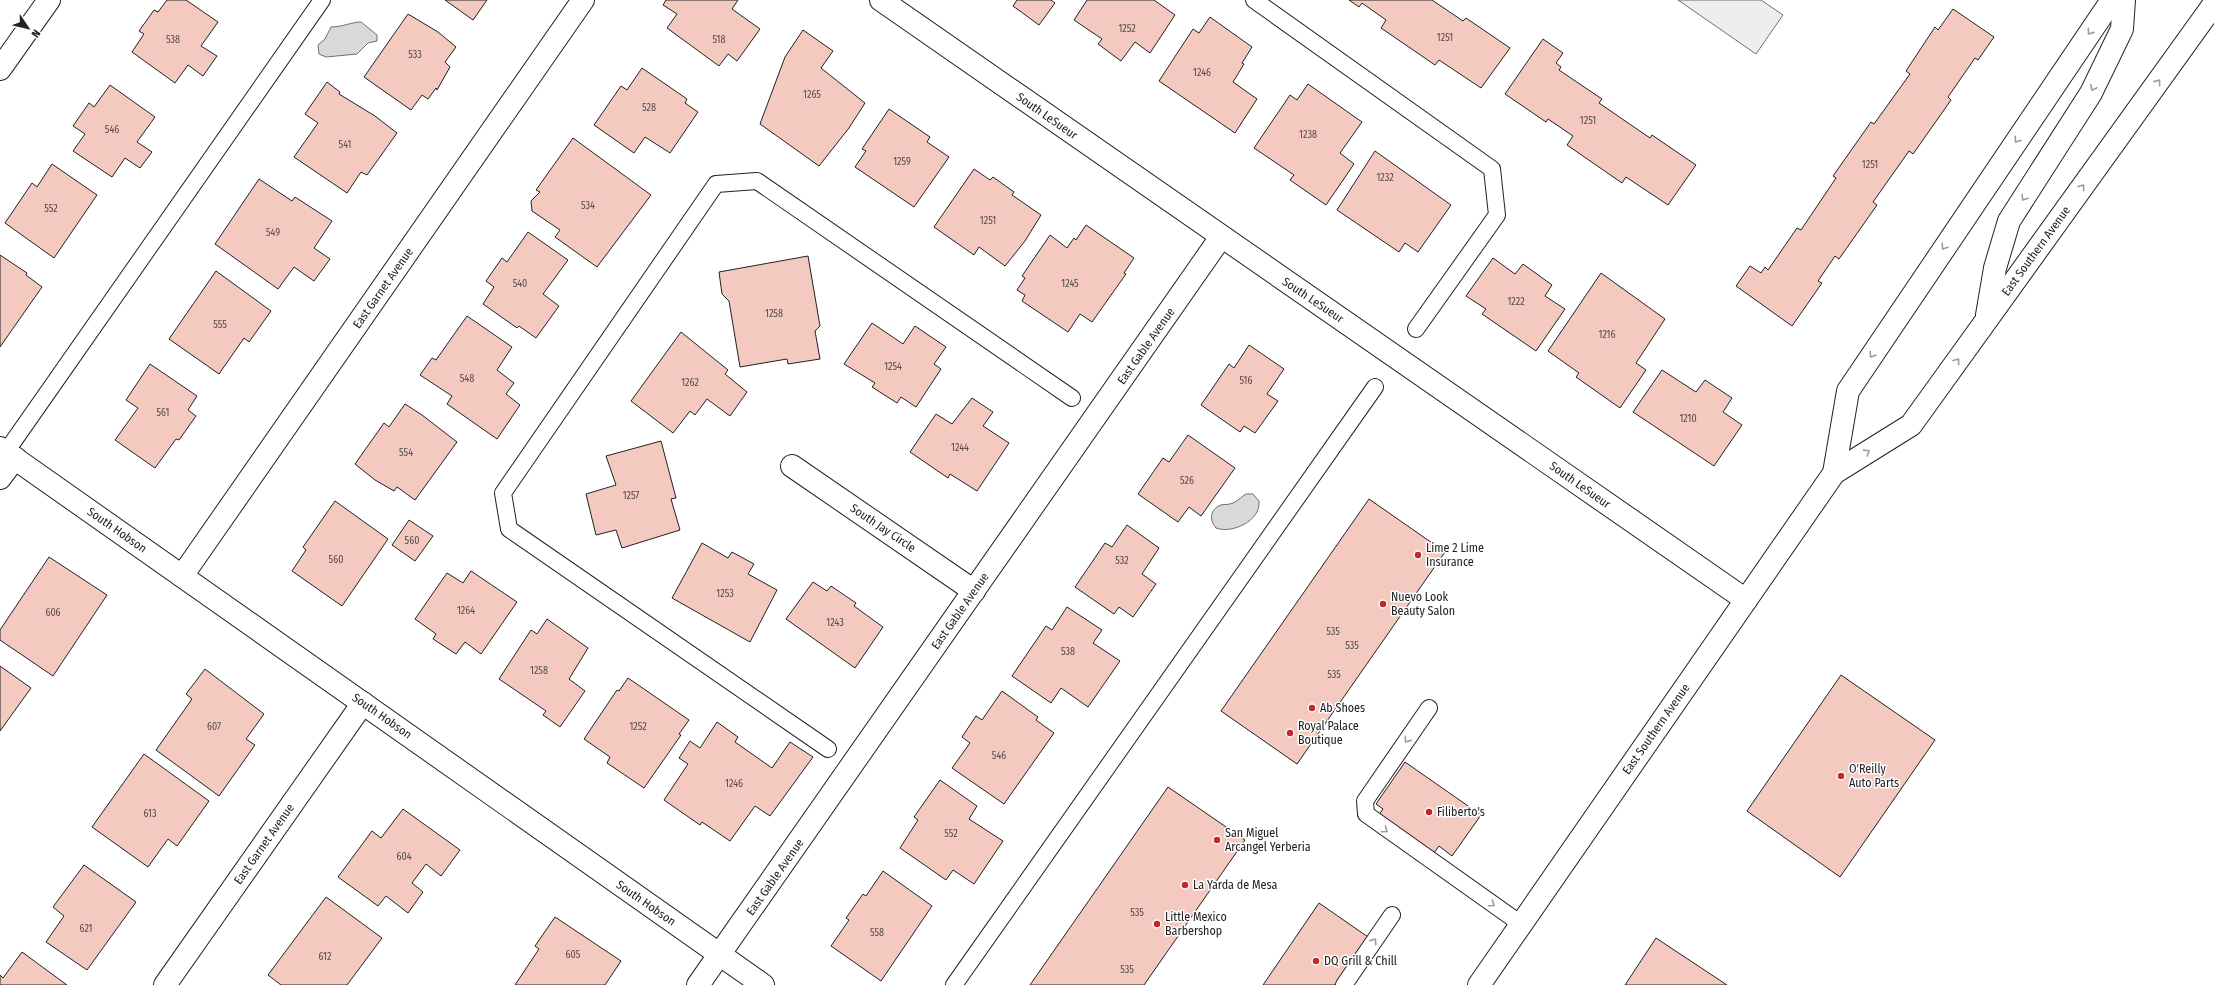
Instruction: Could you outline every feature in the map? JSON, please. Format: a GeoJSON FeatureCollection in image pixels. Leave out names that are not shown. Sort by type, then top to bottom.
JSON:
{"type":"FeatureCollection","features":[{"type":"Feature","properties":{"kind":"street"},"geometry":{"type":"LineString","coordinates":[[0,69],[49,0]]}},
{"type":"Feature","properties":{"kind":"street","name":"East Garnet Avenue"},"geometry":{"type":"LineString","coordinates":[[182,576],[583,0]]}},
{"type":"Feature","properties":{"kind":"street","name":"South LeSueur"},"geometry":{"type":"LineString","coordinates":[[881,0],[1221,238],[1746,600]]}},
{"type":"Feature","properties":{"kind":"street","name":"East Southern Avenue"},"geometry":{"type":"LineString","coordinates":[[1834,473],[1848,390],[2112,0]]}},
{"type":"Feature","properties":{"kind":"street"},"geometry":{"type":"LineString","coordinates":[[1986,321],[1995,268],[2009,222],[2091,93],[2122,29],[2124,0]]}},
{"type":"Feature","properties":{"kind":"street","name":"East Southern Avenue"},"geometry":{"type":"LineString","coordinates":[[1479,985],[1834,473],[1911,425],[2214,4]]}},
{"type":"Feature","properties":{"kind":"street","name":"East Gable Avenue"},"geometry":{"type":"LineString","coordinates":[[698,985],[1221,238]]}},
{"type":"Feature","properties":{"kind":"street"},"geometry":{"type":"LineString","coordinates":[[0,478],[7,452]]}},
{"type":"Feature","properties":{"kind":"street","name":"South Hobson"},"geometry":{"type":"LineString","coordinates":[[7,452],[763,985]]}},
{"type":"Feature","properties":{"kind":"street","name":"South Jay Circle"},"geometry":{"type":"LineString","coordinates":[[792,466],[974,591]]}},
{"type":"Feature","properties":{"kind":"street","name":"East Garnet Avenue"},"geometry":{"type":"LineString","coordinates":[[165,985],[363,703]]}},
{"type":"Feature","properties":{"kind":"lane"},"geometry":{"type":"LineString","coordinates":[[7,452],[322,0]]}},
{"type":"Feature","properties":{"kind":"lane"},"geometry":{"type":"LineString","coordinates":[[1254,0],[1492,169],[1497,215],[1416,329]]}},
{"type":"Feature","properties":{"kind":"lane"},"geometry":{"type":"LineString","coordinates":[[828,749],[509,529],[503,493],[716,184],[757,181],[1072,398]]}},
{"type":"Feature","properties":{"kind":"lane"},"geometry":{"type":"LineString","coordinates":[[954,985],[1375,387]]}},
{"type":"Feature","properties":{"kind":"lane"},"geometry":{"type":"LineString","coordinates":[[1429,708],[1365,801],[1366,814],[1521,924]]}},
{"type":"Feature","properties":{"kind":"lane"},"geometry":{"type":"LineString","coordinates":[[1344,985],[1392,915]]}},
{"type":"Feature","properties":{"kind":"shaded area"},"geometry":{"type":"Polygon","coordinates":[[[1678,0],[1761,0],[1783,15],[1756,54],[1678,0]]]}},
{"type":"Feature","properties":{"kind":"shaded area"},"geometry":{"type":"Polygon","coordinates":[[[361,22],[377,35],[377,41],[368,43],[357,54],[326,57],[319,54],[318,45],[325,39],[331,27],[361,22]]]}},
{"type":"Feature","properties":{"kind":"shaded area"},"geometry":{"type":"Polygon","coordinates":[[[1246,494],[1253,494],[1259,501],[1258,508],[1250,520],[1230,529],[1216,528],[1212,522],[1212,515],[1215,509],[1221,505],[1235,502],[1246,494]]]}},
{"type":"Feature","properties":{"kind":"building"},"geometry":{"type":"Polygon","coordinates":[[[167,0],[186,0],[218,22],[201,46],[217,56],[203,76],[188,65],[175,83],[132,52],[144,34],[139,31],[154,10],[158,12],[167,0]]]}},
{"type":"Feature","properties":{"kind":"building"},"geometry":{"type":"Polygon","coordinates":[[[445,0],[487,0],[473,20],[445,0]]]}},
{"type":"Feature","properties":{"kind":"building"},"geometry":{"type":"Polygon","coordinates":[[[666,0],[738,0],[732,9],[760,29],[737,61],[728,54],[719,66],[667,28],[677,14],[663,5],[666,0]]]}},
{"type":"Feature","properties":{"kind":"building"},"geometry":{"type":"Polygon","coordinates":[[[1017,0],[1051,0],[1055,3],[1039,25],[1013,6],[1017,0]]]}},
{"type":"Feature","properties":{"kind":"building"},"geometry":{"type":"Polygon","coordinates":[[[1087,0],[1154,0],[1175,15],[1150,53],[1135,42],[1121,61],[1098,44],[1102,39],[1074,20],[1087,0]]]}},
{"type":"Feature","properties":{"kind":"building"},"geometry":{"type":"Polygon","coordinates":[[[1349,0],[1432,0],[1463,21],[1466,18],[1510,48],[1481,88],[1439,60],[1435,65],[1381,28],[1386,20],[1362,3],[1359,7],[1349,0]]]}},
{"type":"Feature","properties":{"kind":"building"},"geometry":{"type":"Polygon","coordinates":[[[1953,9],[1994,37],[1978,60],[1975,58],[1948,97],[1951,100],[1913,154],[1909,151],[1873,202],[1877,205],[1839,259],[1835,256],[1818,281],[1822,283],[1792,326],[1736,286],[1750,266],[1761,273],[1765,267],[1768,270],[1797,228],[1801,230],[1836,178],[1833,176],[1871,122],[1874,124],[1910,74],[1906,71],[1935,27],[1938,30],[1953,9]]]}},
{"type":"Feature","properties":{"kind":"building"},"geometry":{"type":"Polygon","coordinates":[[[408,14],[438,32],[456,47],[445,62],[450,67],[437,90],[436,88],[428,99],[422,95],[411,110],[364,77],[408,14]]]}},
{"type":"Feature","properties":{"kind":"building"},"geometry":{"type":"Polygon","coordinates":[[[1210,17],[1252,47],[1233,82],[1257,99],[1235,133],[1159,81],[1193,29],[1199,33],[1210,17]]]}},
{"type":"Feature","properties":{"kind":"building"},"geometry":{"type":"Polygon","coordinates":[[[803,30],[833,51],[821,68],[865,103],[849,128],[819,166],[760,124],[785,57],[803,30]]]}},
{"type":"Feature","properties":{"kind":"building"},"geometry":{"type":"Polygon","coordinates":[[[1543,39],[1563,53],[1556,63],[1561,67],[1559,70],[1602,99],[1599,103],[1650,138],[1652,135],[1696,165],[1668,205],[1626,177],[1622,183],[1567,145],[1573,136],[1548,119],[1546,122],[1505,94],[1543,39]]]}},
{"type":"Feature","properties":{"kind":"building"},"geometry":{"type":"Polygon","coordinates":[[[642,68],[687,99],[685,103],[698,112],[670,153],[645,137],[634,153],[594,125],[621,86],[627,90],[642,68]]]}},
{"type":"Feature","properties":{"kind":"building"},"geometry":{"type":"Polygon","coordinates":[[[327,82],[340,92],[339,94],[375,116],[397,133],[367,175],[361,172],[347,193],[294,157],[318,123],[305,114],[327,82]]]}},
{"type":"Feature","properties":{"kind":"building"},"geometry":{"type":"Polygon","coordinates":[[[1308,84],[1362,122],[1340,153],[1354,164],[1326,205],[1290,180],[1294,175],[1254,148],[1290,95],[1297,100],[1308,84]]]}},
{"type":"Feature","properties":{"kind":"building"},"geometry":{"type":"Polygon","coordinates":[[[110,85],[155,117],[137,142],[152,152],[140,168],[125,158],[112,177],[73,151],[85,134],[73,126],[89,103],[94,107],[110,85]]]}},
{"type":"Feature","properties":{"kind":"building"},"geometry":{"type":"Polygon","coordinates":[[[889,109],[930,137],[927,142],[949,157],[914,207],[855,167],[866,151],[862,149],[889,109]]]}},
{"type":"Feature","properties":{"kind":"building"},"geometry":{"type":"Polygon","coordinates":[[[573,138],[651,195],[597,267],[555,237],[560,230],[532,211],[531,201],[540,192],[536,190],[573,138]]]}},
{"type":"Feature","properties":{"kind":"building"},"geometry":{"type":"Polygon","coordinates":[[[1375,151],[1451,205],[1418,252],[1405,243],[1399,252],[1337,210],[1375,151]]]}},
{"type":"Feature","properties":{"kind":"building"},"geometry":{"type":"Polygon","coordinates":[[[52,164],[97,195],[54,258],[5,223],[32,183],[37,187],[52,164]]]}},
{"type":"Feature","properties":{"kind":"building"},"geometry":{"type":"Polygon","coordinates":[[[974,169],[990,180],[993,177],[1014,192],[1012,195],[1041,215],[1025,241],[1005,266],[979,247],[974,255],[934,227],[974,169]]]}},
{"type":"Feature","properties":{"kind":"building"},"geometry":{"type":"Polygon","coordinates":[[[259,179],[292,201],[295,197],[332,221],[314,248],[330,259],[314,281],[294,267],[278,289],[215,244],[259,179]]]}},
{"type":"Feature","properties":{"kind":"building"},"geometry":{"type":"Polygon","coordinates":[[[1086,225],[1134,258],[1124,273],[1126,274],[1092,322],[1080,314],[1068,332],[1022,301],[1025,295],[1017,290],[1025,278],[1022,276],[1050,235],[1067,248],[1074,238],[1076,240],[1086,225]]]}},
{"type":"Feature","properties":{"kind":"building"},"geometry":{"type":"Polygon","coordinates":[[[528,232],[568,260],[543,294],[559,306],[536,338],[519,326],[517,328],[483,304],[494,287],[486,281],[502,258],[507,262],[528,232]]]}},
{"type":"Feature","properties":{"kind":"building"},"geometry":{"type":"Polygon","coordinates":[[[0,255],[27,273],[26,275],[42,287],[0,347],[0,255]]]}},
{"type":"Feature","properties":{"kind":"building"},"geometry":{"type":"Polygon","coordinates":[[[808,256],[820,326],[815,331],[820,359],[788,364],[787,359],[740,367],[729,301],[722,294],[719,272],[808,256]]]}},
{"type":"Feature","properties":{"kind":"building"},"geometry":{"type":"Polygon","coordinates":[[[1493,258],[1515,274],[1523,264],[1552,285],[1545,296],[1565,309],[1536,351],[1482,314],[1486,309],[1466,296],[1493,258]]]}},
{"type":"Feature","properties":{"kind":"building"},"geometry":{"type":"Polygon","coordinates":[[[216,271],[271,311],[249,342],[244,338],[219,374],[169,339],[216,271]]]}},
{"type":"Feature","properties":{"kind":"building"},"geometry":{"type":"Polygon","coordinates":[[[1601,273],[1665,319],[1636,363],[1646,370],[1620,408],[1576,377],[1579,373],[1548,351],[1601,273]]]}},
{"type":"Feature","properties":{"kind":"building"},"geometry":{"type":"Polygon","coordinates":[[[467,316],[512,347],[497,370],[514,383],[506,394],[520,405],[497,439],[447,404],[452,396],[420,375],[432,358],[436,360],[467,316]]]}},
{"type":"Feature","properties":{"kind":"building"},"geometry":{"type":"Polygon","coordinates":[[[872,323],[903,344],[915,326],[946,347],[934,364],[941,369],[916,407],[901,397],[897,403],[872,387],[875,383],[844,364],[872,323]]]}},
{"type":"Feature","properties":{"kind":"building"},"geometry":{"type":"Polygon","coordinates":[[[681,332],[728,370],[725,374],[747,392],[730,416],[707,399],[695,415],[690,411],[673,433],[631,401],[681,332]]]}},
{"type":"Feature","properties":{"kind":"building"},"geometry":{"type":"Polygon","coordinates":[[[1249,345],[1284,369],[1267,394],[1278,401],[1255,433],[1244,426],[1240,432],[1201,405],[1229,364],[1234,368],[1249,345]]]}},
{"type":"Feature","properties":{"kind":"building"},"geometry":{"type":"Polygon","coordinates":[[[150,364],[197,396],[188,410],[196,416],[179,440],[176,439],[155,468],[115,440],[138,408],[126,400],[150,364]]]}},
{"type":"Feature","properties":{"kind":"building"},"geometry":{"type":"Polygon","coordinates":[[[1662,370],[1696,392],[1705,380],[1732,398],[1723,412],[1742,425],[1714,466],[1633,412],[1662,370]]]}},
{"type":"Feature","properties":{"kind":"building"},"geometry":{"type":"Polygon","coordinates":[[[972,398],[993,412],[983,426],[1009,443],[977,491],[950,474],[948,478],[910,452],[936,414],[952,424],[972,398]]]}},
{"type":"Feature","properties":{"kind":"building"},"geometry":{"type":"Polygon","coordinates":[[[405,404],[457,442],[415,500],[397,487],[394,491],[375,480],[355,464],[384,423],[389,427],[405,404]]]}},
{"type":"Feature","properties":{"kind":"building"},"geometry":{"type":"Polygon","coordinates":[[[1188,435],[1235,468],[1201,516],[1189,507],[1178,522],[1138,494],[1163,458],[1169,462],[1188,435]]]}},
{"type":"Feature","properties":{"kind":"building"},"geometry":{"type":"Polygon","coordinates":[[[661,441],[676,498],[671,499],[680,530],[622,548],[616,530],[596,535],[586,494],[616,485],[606,456],[661,441]]]}},
{"type":"Feature","properties":{"kind":"building"},"geometry":{"type":"Polygon","coordinates":[[[1369,499],[1445,552],[1297,764],[1221,711],[1369,499]]]}},
{"type":"Feature","properties":{"kind":"building"},"geometry":{"type":"Polygon","coordinates":[[[335,501],[388,539],[342,606],[292,571],[306,550],[303,547],[335,501]]]}},
{"type":"Feature","properties":{"kind":"building"},"geometry":{"type":"Polygon","coordinates":[[[409,520],[433,536],[415,561],[392,545],[409,520]]]}},
{"type":"Feature","properties":{"kind":"building"},"geometry":{"type":"Polygon","coordinates":[[[1127,525],[1159,548],[1142,574],[1156,584],[1133,617],[1119,607],[1114,614],[1075,587],[1105,543],[1112,547],[1127,525]]]}},
{"type":"Feature","properties":{"kind":"building"},"geometry":{"type":"Polygon","coordinates":[[[702,543],[728,558],[732,552],[754,564],[748,574],[777,590],[750,642],[672,598],[702,543]]]}},
{"type":"Feature","properties":{"kind":"building"},"geometry":{"type":"Polygon","coordinates":[[[49,557],[107,595],[53,676],[0,640],[0,630],[49,557]]]}},
{"type":"Feature","properties":{"kind":"building"},"geometry":{"type":"Polygon","coordinates":[[[471,571],[517,602],[481,654],[465,642],[456,654],[433,639],[436,634],[415,619],[447,573],[463,583],[471,571]]]}},
{"type":"Feature","properties":{"kind":"building"},"geometry":{"type":"Polygon","coordinates":[[[813,582],[827,591],[831,586],[856,603],[854,606],[883,627],[855,668],[786,619],[813,582]]]}},
{"type":"Feature","properties":{"kind":"building"},"geometry":{"type":"Polygon","coordinates":[[[1067,607],[1102,630],[1093,643],[1120,661],[1088,707],[1061,688],[1051,703],[1012,676],[1046,626],[1052,630],[1067,607]]]}},
{"type":"Feature","properties":{"kind":"building"},"geometry":{"type":"Polygon","coordinates":[[[547,619],[588,648],[569,679],[585,691],[560,727],[543,715],[546,711],[499,679],[531,630],[537,634],[547,619]]]}},
{"type":"Feature","properties":{"kind":"building"},"geometry":{"type":"Polygon","coordinates":[[[0,666],[31,688],[0,731],[0,666]]]}},
{"type":"Feature","properties":{"kind":"building"},"geometry":{"type":"Polygon","coordinates":[[[205,669],[264,714],[246,739],[255,745],[219,796],[156,750],[192,699],[186,694],[205,669]]]}},
{"type":"Feature","properties":{"kind":"building","name":"O'Reilly Auto Parts"},"geometry":{"type":"Polygon","coordinates":[[[1841,675],[1935,740],[1840,877],[1747,811],[1841,675]]]}},
{"type":"Feature","properties":{"kind":"building"},"geometry":{"type":"Polygon","coordinates":[[[628,678],[689,720],[679,734],[681,735],[644,788],[607,763],[610,757],[584,739],[617,690],[619,691],[628,678]]]}},
{"type":"Feature","properties":{"kind":"building"},"geometry":{"type":"Polygon","coordinates":[[[1002,691],[1038,717],[1036,720],[1054,733],[1004,804],[952,768],[970,743],[962,737],[976,716],[982,720],[1002,691]]]}},
{"type":"Feature","properties":{"kind":"building"},"geometry":{"type":"Polygon","coordinates":[[[717,722],[738,737],[735,742],[772,768],[790,742],[813,757],[770,816],[755,806],[730,841],[702,822],[700,825],[664,800],[688,764],[679,758],[690,741],[700,748],[717,722]]]}},
{"type":"Feature","properties":{"kind":"building"},"geometry":{"type":"Polygon","coordinates":[[[144,754],[209,801],[177,846],[168,839],[148,867],[92,827],[144,754]]]}},
{"type":"Feature","properties":{"kind":"building","name":"Filiberto's"},"geometry":{"type":"Polygon","coordinates":[[[1405,762],[1481,815],[1452,856],[1439,846],[1434,853],[1378,816],[1383,809],[1376,804],[1405,762]]]}},
{"type":"Feature","properties":{"kind":"building"},"geometry":{"type":"Polygon","coordinates":[[[940,780],[977,806],[969,819],[1003,841],[974,884],[953,870],[946,880],[900,848],[918,820],[914,817],[940,780]]]}},
{"type":"Feature","properties":{"kind":"building"},"geometry":{"type":"Polygon","coordinates":[[[1168,787],[1245,840],[1144,985],[1030,985],[1168,787]]]}},
{"type":"Feature","properties":{"kind":"building"},"geometry":{"type":"Polygon","coordinates":[[[403,809],[460,850],[441,876],[426,864],[412,883],[423,892],[408,913],[386,896],[378,906],[338,877],[372,831],[381,838],[403,809]]]}},
{"type":"Feature","properties":{"kind":"building"},"geometry":{"type":"Polygon","coordinates":[[[84,865],[136,902],[87,970],[46,942],[64,916],[53,907],[84,865]]]}},
{"type":"Feature","properties":{"kind":"building"},"geometry":{"type":"Polygon","coordinates":[[[883,871],[932,906],[881,981],[831,946],[849,920],[846,918],[863,894],[866,896],[883,871]]]}},
{"type":"Feature","properties":{"kind":"building"},"geometry":{"type":"Polygon","coordinates":[[[326,897],[382,938],[347,985],[281,985],[268,975],[326,897]]]}},
{"type":"Feature","properties":{"kind":"building","name":"DQ Grill & Chill"},"geometry":{"type":"Polygon","coordinates":[[[1319,903],[1368,937],[1335,985],[1263,985],[1319,903]]]}},
{"type":"Feature","properties":{"kind":"building"},"geometry":{"type":"Polygon","coordinates":[[[555,917],[621,961],[605,985],[515,985],[539,949],[535,946],[555,917]]]}},
{"type":"Feature","properties":{"kind":"building"},"geometry":{"type":"Polygon","coordinates":[[[1656,938],[1727,985],[1625,985],[1656,938]]]}},
{"type":"Feature","properties":{"kind":"building"},"geometry":{"type":"Polygon","coordinates":[[[22,952],[67,985],[0,985],[0,975],[3,978],[22,952]]]}},
{"type":"Feature","properties":{"kind":"place","name":"Lime 2 Lime Insurance"},"geometry":{"type":"Point","coordinates":[1418,555]}},
{"type":"Feature","properties":{"kind":"place","name":"Nuevo Look Beauty Salon"},"geometry":{"type":"Point","coordinates":[1383,604]}},
{"type":"Feature","properties":{"kind":"place","name":"Ab Shoes"},"geometry":{"type":"Point","coordinates":[1312,708]}},
{"type":"Feature","properties":{"kind":"place","name":"Royal Palace Boutique"},"geometry":{"type":"Point","coordinates":[1290,733]}},
{"type":"Feature","properties":{"kind":"place","name":"O'Reilly Auto Parts"},"geometry":{"type":"Point","coordinates":[1841,776]}},
{"type":"Feature","properties":{"kind":"place","name":"Filiberto's"},"geometry":{"type":"Point","coordinates":[1429,812]}},
{"type":"Feature","properties":{"kind":"place","name":"San Miguel Arcangel Yerberia"},"geometry":{"type":"Point","coordinates":[1217,840]}},
{"type":"Feature","properties":{"kind":"place","name":"La Yarda de Mesa"},"geometry":{"type":"Point","coordinates":[1185,885]}},
{"type":"Feature","properties":{"kind":"place","name":"Little Mexico Barbershop"},"geometry":{"type":"Point","coordinates":[1157,924]}},
{"type":"Feature","properties":{"kind":"place","name":"DQ Grill & Chill"},"geometry":{"type":"Point","coordinates":[1316,961]}}]}
